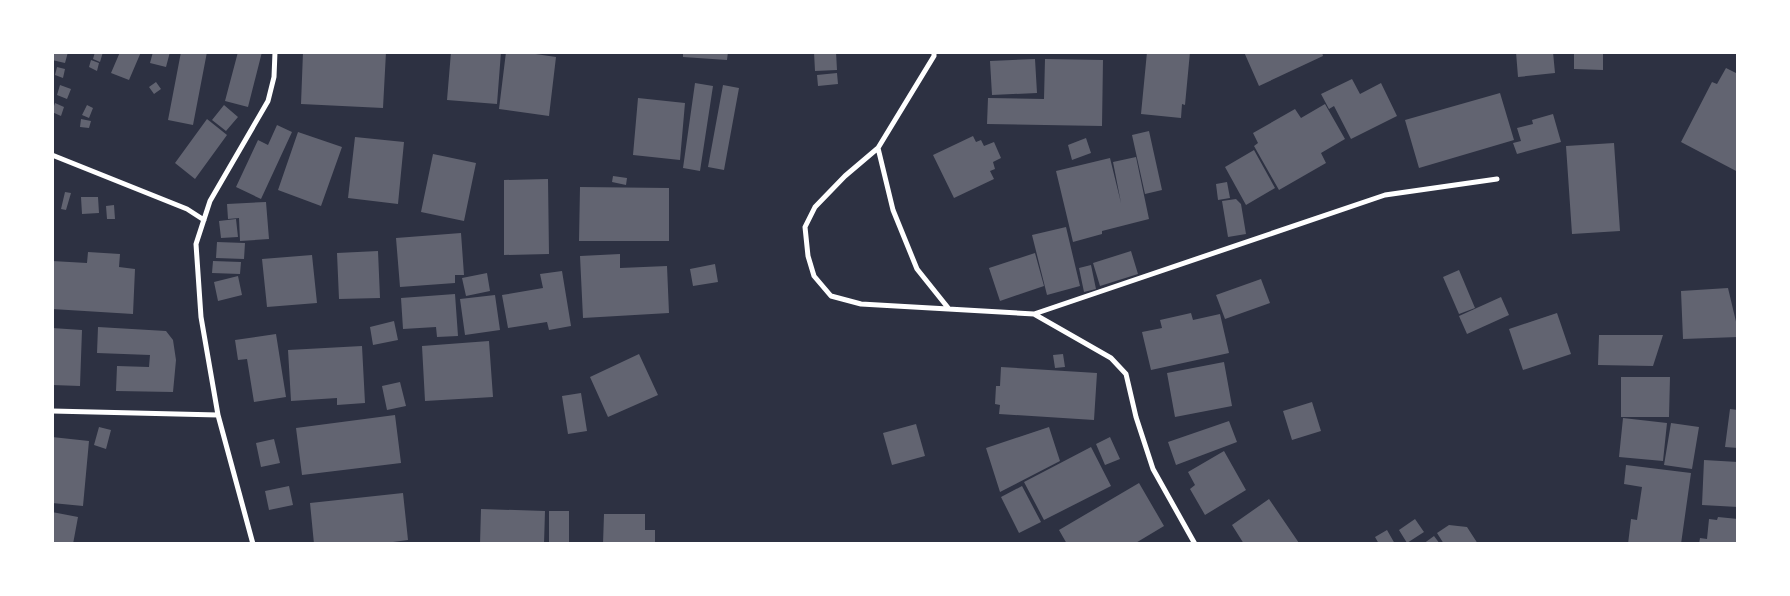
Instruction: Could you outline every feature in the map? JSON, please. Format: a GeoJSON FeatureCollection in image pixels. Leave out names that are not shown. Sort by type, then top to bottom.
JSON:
{"type":"FeatureCollection","features":[{"type":"Feature","properties":{"kind":"street"},"geometry":{"type":"LineString","coordinates":[[253,544],[218,415],[201,317],[196,244],[210,201],[268,102],[274,77],[275,52]]}},
{"type":"Feature","properties":{"kind":"street"},"geometry":{"type":"LineString","coordinates":[[934,52],[934,56],[878,148],[845,176],[815,206],[805,227],[808,256],[814,276],[831,296],[861,304],[1034,314],[1385,196],[1497,179]]}},
{"type":"Feature","properties":{"kind":"street"},"geometry":{"type":"LineString","coordinates":[[878,148],[893,210],[917,269],[949,309]]}},
{"type":"Feature","properties":{"kind":"street"},"geometry":{"type":"LineString","coordinates":[[52,155],[187,209],[204,220]]}},
{"type":"Feature","properties":{"kind":"street"},"geometry":{"type":"LineString","coordinates":[[1034,314],[1112,358],[1126,374],[1136,417],[1153,469],[1195,544]]}},
{"type":"Feature","properties":{"kind":"street"},"geometry":{"type":"LineString","coordinates":[[52,411],[218,415]]}},
{"type":"Feature","properties":{"kind":"building"},"geometry":{"type":"Polygon","coordinates":[[[54,52],[68,52],[65,63],[52,60],[54,52]]]}},
{"type":"Feature","properties":{"kind":"building"},"geometry":{"type":"Polygon","coordinates":[[[95,52],[103,52],[100,62],[93,59],[95,52]]]}},
{"type":"Feature","properties":{"kind":"building"},"geometry":{"type":"Polygon","coordinates":[[[120,52],[141,52],[129,80],[111,73],[120,52]]]}},
{"type":"Feature","properties":{"kind":"building"},"geometry":{"type":"Polygon","coordinates":[[[153,52],[170,52],[166,67],[150,63],[153,52]]]}},
{"type":"Feature","properties":{"kind":"building"},"geometry":{"type":"Polygon","coordinates":[[[181,52],[207,52],[193,125],[168,120],[181,52]]]}},
{"type":"Feature","properties":{"kind":"building"},"geometry":{"type":"Polygon","coordinates":[[[238,52],[262,52],[248,107],[225,101],[238,52]]]}},
{"type":"Feature","properties":{"kind":"building"},"geometry":{"type":"Polygon","coordinates":[[[303,52],[386,52],[383,108],[301,104],[303,52]]]}},
{"type":"Feature","properties":{"kind":"building"},"geometry":{"type":"Polygon","coordinates":[[[451,52],[501,52],[497,104],[447,100],[451,52]]]}},
{"type":"Feature","properties":{"kind":"building"},"geometry":{"type":"Polygon","coordinates":[[[506,52],[522,52],[556,57],[549,116],[499,109],[506,52]]]}},
{"type":"Feature","properties":{"kind":"building"},"geometry":{"type":"Polygon","coordinates":[[[683,52],[728,52],[727,60],[683,57],[683,52]]]}},
{"type":"Feature","properties":{"kind":"building"},"geometry":{"type":"Polygon","coordinates":[[[814,52],[836,52],[837,70],[815,71],[814,52]]]}},
{"type":"Feature","properties":{"kind":"building"},"geometry":{"type":"Polygon","coordinates":[[[1147,52],[1190,52],[1185,105],[1182,104],[1181,118],[1141,114],[1147,52]]]}},
{"type":"Feature","properties":{"kind":"building"},"geometry":{"type":"Polygon","coordinates":[[[1244,52],[1322,52],[1323,56],[1259,86],[1244,52]]]}},
{"type":"Feature","properties":{"kind":"building"},"geometry":{"type":"Polygon","coordinates":[[[1516,52],[1553,52],[1555,73],[1518,77],[1516,52]]]}},
{"type":"Feature","properties":{"kind":"building"},"geometry":{"type":"Polygon","coordinates":[[[1574,52],[1603,52],[1603,70],[1574,69],[1574,52]]]}},
{"type":"Feature","properties":{"kind":"building"},"geometry":{"type":"Polygon","coordinates":[[[1035,59],[1037,93],[992,95],[990,61],[1035,59]]]}},
{"type":"Feature","properties":{"kind":"building"},"geometry":{"type":"Polygon","coordinates":[[[1045,59],[1103,60],[1102,126],[987,124],[988,98],[1044,99],[1045,59]]]}},
{"type":"Feature","properties":{"kind":"building"},"geometry":{"type":"Polygon","coordinates":[[[91,60],[99,63],[97,71],[89,67],[91,60]]]}},
{"type":"Feature","properties":{"kind":"building"},"geometry":{"type":"Polygon","coordinates":[[[57,67],[65,69],[63,78],[55,75],[57,67]]]}},
{"type":"Feature","properties":{"kind":"building"},"geometry":{"type":"Polygon","coordinates":[[[1726,68],[1738,74],[1738,172],[1681,142],[1712,82],[1717,84],[1726,68]]]}},
{"type":"Feature","properties":{"kind":"building"},"geometry":{"type":"Polygon","coordinates":[[[837,73],[838,84],[818,86],[817,75],[837,73]]]}},
{"type":"Feature","properties":{"kind":"building"},"geometry":{"type":"Polygon","coordinates":[[[1352,79],[1360,94],[1381,83],[1397,116],[1351,139],[1334,106],[1329,109],[1321,94],[1352,79]]]}},
{"type":"Feature","properties":{"kind":"building"},"geometry":{"type":"Polygon","coordinates":[[[156,82],[161,89],[154,94],[149,87],[156,82]]]}},
{"type":"Feature","properties":{"kind":"building"},"geometry":{"type":"Polygon","coordinates":[[[695,83],[713,86],[700,171],[683,168],[695,83]]]}},
{"type":"Feature","properties":{"kind":"building"},"geometry":{"type":"Polygon","coordinates":[[[60,85],[71,89],[67,99],[57,95],[60,85]]]}},
{"type":"Feature","properties":{"kind":"building"},"geometry":{"type":"Polygon","coordinates":[[[723,85],[739,88],[724,170],[708,167],[723,85]]]}},
{"type":"Feature","properties":{"kind":"building"},"geometry":{"type":"Polygon","coordinates":[[[1500,93],[1514,140],[1419,168],[1405,120],[1500,93]]]}},
{"type":"Feature","properties":{"kind":"building"},"geometry":{"type":"Polygon","coordinates":[[[638,98],[685,103],[680,160],[633,155],[638,98]]]}},
{"type":"Feature","properties":{"kind":"building"},"geometry":{"type":"Polygon","coordinates":[[[55,103],[64,107],[61,116],[52,112],[55,103]]]}},
{"type":"Feature","properties":{"kind":"building"},"geometry":{"type":"Polygon","coordinates":[[[1325,104],[1345,139],[1321,153],[1326,163],[1279,190],[1254,146],[1258,143],[1253,133],[1295,109],[1301,118],[1325,104]]]}},
{"type":"Feature","properties":{"kind":"building"},"geometry":{"type":"Polygon","coordinates":[[[87,105],[93,108],[89,118],[82,115],[87,105]]]}},
{"type":"Feature","properties":{"kind":"building"},"geometry":{"type":"Polygon","coordinates":[[[224,105],[238,117],[226,131],[212,120],[224,105]]]}},
{"type":"Feature","properties":{"kind":"building"},"geometry":{"type":"Polygon","coordinates":[[[1553,114],[1561,142],[1517,154],[1513,143],[1521,141],[1517,128],[1533,124],[1532,120],[1553,114]]]}},
{"type":"Feature","properties":{"kind":"building"},"geometry":{"type":"Polygon","coordinates":[[[81,119],[91,121],[89,128],[80,127],[81,119]]]}},
{"type":"Feature","properties":{"kind":"building"},"geometry":{"type":"Polygon","coordinates":[[[207,119],[227,135],[195,179],[175,163],[207,119]]]}},
{"type":"Feature","properties":{"kind":"building"},"geometry":{"type":"Polygon","coordinates":[[[277,125],[292,132],[261,199],[236,187],[258,140],[268,145],[277,125]]]}},
{"type":"Feature","properties":{"kind":"building"},"geometry":{"type":"Polygon","coordinates":[[[1149,131],[1162,190],[1145,194],[1132,135],[1149,131]]]}},
{"type":"Feature","properties":{"kind":"building"},"geometry":{"type":"Polygon","coordinates":[[[298,132],[342,147],[321,206],[278,190],[298,132]]]}},
{"type":"Feature","properties":{"kind":"building"},"geometry":{"type":"Polygon","coordinates":[[[973,136],[976,142],[981,140],[984,146],[994,142],[1001,158],[993,162],[995,169],[990,171],[994,179],[954,198],[933,155],[973,136]]]}},
{"type":"Feature","properties":{"kind":"building"},"geometry":{"type":"Polygon","coordinates":[[[355,137],[404,142],[398,204],[348,198],[355,137]]]}},
{"type":"Feature","properties":{"kind":"building"},"geometry":{"type":"Polygon","coordinates":[[[1086,138],[1091,153],[1072,160],[1068,145],[1086,138]]]}},
{"type":"Feature","properties":{"kind":"building"},"geometry":{"type":"Polygon","coordinates":[[[1614,143],[1620,231],[1572,234],[1566,146],[1614,143]]]}},
{"type":"Feature","properties":{"kind":"building"},"geometry":{"type":"Polygon","coordinates":[[[1254,150],[1275,188],[1246,205],[1225,167],[1254,150]]]}},
{"type":"Feature","properties":{"kind":"building"},"geometry":{"type":"Polygon","coordinates":[[[433,154],[476,163],[464,221],[421,212],[433,154]]]}},
{"type":"Feature","properties":{"kind":"building"},"geometry":{"type":"Polygon","coordinates":[[[1136,157],[1149,219],[1102,231],[1102,234],[1073,242],[1056,171],[1110,158],[1121,203],[1113,162],[1136,157]]]}},
{"type":"Feature","properties":{"kind":"building"},"geometry":{"type":"Polygon","coordinates":[[[613,176],[627,178],[626,185],[612,182],[613,176]]]}},
{"type":"Feature","properties":{"kind":"building"},"geometry":{"type":"Polygon","coordinates":[[[548,179],[549,254],[504,255],[504,180],[548,179]]]}},
{"type":"Feature","properties":{"kind":"building"},"geometry":{"type":"Polygon","coordinates":[[[1227,182],[1230,198],[1218,200],[1216,184],[1227,182]]]}},
{"type":"Feature","properties":{"kind":"building"},"geometry":{"type":"Polygon","coordinates":[[[580,187],[669,188],[669,241],[579,241],[580,187]]]}},
{"type":"Feature","properties":{"kind":"building"},"geometry":{"type":"Polygon","coordinates":[[[65,192],[71,193],[66,210],[61,209],[65,192]]]}},
{"type":"Feature","properties":{"kind":"building"},"geometry":{"type":"Polygon","coordinates":[[[81,197],[98,197],[99,213],[82,214],[81,197]]]}},
{"type":"Feature","properties":{"kind":"building"},"geometry":{"type":"Polygon","coordinates":[[[1236,199],[1241,204],[1246,234],[1228,237],[1222,201],[1236,199]]]}},
{"type":"Feature","properties":{"kind":"building"},"geometry":{"type":"Polygon","coordinates":[[[266,202],[269,239],[240,241],[239,218],[228,219],[227,204],[266,202]]]}},
{"type":"Feature","properties":{"kind":"building"},"geometry":{"type":"Polygon","coordinates":[[[114,205],[115,219],[107,219],[106,206],[114,205]]]}},
{"type":"Feature","properties":{"kind":"building"},"geometry":{"type":"Polygon","coordinates":[[[236,219],[238,237],[221,238],[219,221],[236,219]]]}},
{"type":"Feature","properties":{"kind":"building"},"geometry":{"type":"Polygon","coordinates":[[[1066,227],[1080,286],[1047,295],[1032,235],[1066,227]]]}},
{"type":"Feature","properties":{"kind":"building"},"geometry":{"type":"Polygon","coordinates":[[[461,233],[464,275],[455,275],[455,283],[400,287],[396,238],[461,233]]]}},
{"type":"Feature","properties":{"kind":"building"},"geometry":{"type":"Polygon","coordinates":[[[217,242],[245,243],[244,259],[216,258],[217,242]]]}},
{"type":"Feature","properties":{"kind":"building"},"geometry":{"type":"Polygon","coordinates":[[[378,251],[380,298],[339,299],[337,253],[378,251]]]}},
{"type":"Feature","properties":{"kind":"building"},"geometry":{"type":"Polygon","coordinates":[[[1131,251],[1138,274],[1100,286],[1093,263],[1131,251]]]}},
{"type":"Feature","properties":{"kind":"building"},"geometry":{"type":"Polygon","coordinates":[[[88,252],[120,254],[119,267],[135,269],[133,314],[52,309],[52,261],[87,263],[88,252]]]}},
{"type":"Feature","properties":{"kind":"building"},"geometry":{"type":"Polygon","coordinates":[[[1035,253],[1044,286],[1000,301],[989,268],[1035,253]]]}},
{"type":"Feature","properties":{"kind":"building"},"geometry":{"type":"Polygon","coordinates":[[[620,254],[620,268],[667,266],[669,313],[583,318],[580,256],[620,254]]]}},
{"type":"Feature","properties":{"kind":"building"},"geometry":{"type":"Polygon","coordinates":[[[312,255],[317,303],[267,307],[262,259],[312,255]]]}},
{"type":"Feature","properties":{"kind":"building"},"geometry":{"type":"Polygon","coordinates":[[[213,261],[241,262],[240,274],[212,273],[213,261]]]}},
{"type":"Feature","properties":{"kind":"building"},"geometry":{"type":"Polygon","coordinates":[[[715,264],[718,282],[693,286],[690,269],[715,264]]]}},
{"type":"Feature","properties":{"kind":"building"},"geometry":{"type":"Polygon","coordinates":[[[1091,265],[1096,289],[1084,292],[1079,268],[1091,265]]]}},
{"type":"Feature","properties":{"kind":"building"},"geometry":{"type":"Polygon","coordinates":[[[1459,270],[1475,308],[1459,314],[1443,277],[1459,270]]]}},
{"type":"Feature","properties":{"kind":"building"},"geometry":{"type":"Polygon","coordinates":[[[562,271],[571,326],[549,330],[547,322],[508,328],[502,295],[543,288],[540,274],[562,271]]]}},
{"type":"Feature","properties":{"kind":"building"},"geometry":{"type":"Polygon","coordinates":[[[487,273],[490,291],[466,296],[462,278],[487,273]]]}},
{"type":"Feature","properties":{"kind":"building"},"geometry":{"type":"Polygon","coordinates":[[[238,276],[242,295],[218,301],[214,282],[238,276]]]}},
{"type":"Feature","properties":{"kind":"building"},"geometry":{"type":"Polygon","coordinates":[[[1261,279],[1270,303],[1225,319],[1216,295],[1261,279]]]}},
{"type":"Feature","properties":{"kind":"building"},"geometry":{"type":"Polygon","coordinates":[[[1728,288],[1738,337],[1683,339],[1681,291],[1728,288]]]}},
{"type":"Feature","properties":{"kind":"building"},"geometry":{"type":"Polygon","coordinates":[[[455,294],[458,336],[437,337],[436,327],[403,329],[401,298],[455,294]]]}},
{"type":"Feature","properties":{"kind":"building"},"geometry":{"type":"Polygon","coordinates":[[[495,295],[500,330],[465,335],[460,299],[495,295]]]}},
{"type":"Feature","properties":{"kind":"building"},"geometry":{"type":"Polygon","coordinates":[[[1501,297],[1509,315],[1467,334],[1459,316],[1501,297]]]}},
{"type":"Feature","properties":{"kind":"building"},"geometry":{"type":"Polygon","coordinates":[[[1191,313],[1193,320],[1220,314],[1229,353],[1151,370],[1142,332],[1162,328],[1160,320],[1191,313]]]}},
{"type":"Feature","properties":{"kind":"building"},"geometry":{"type":"Polygon","coordinates":[[[1557,313],[1571,354],[1523,370],[1509,329],[1557,313]]]}},
{"type":"Feature","properties":{"kind":"building"},"geometry":{"type":"Polygon","coordinates":[[[394,321],[398,340],[373,345],[370,327],[394,321]]]}},
{"type":"Feature","properties":{"kind":"building"},"geometry":{"type":"Polygon","coordinates":[[[98,327],[166,331],[173,340],[176,360],[173,392],[116,391],[117,366],[149,367],[150,355],[97,353],[98,327]]]}},
{"type":"Feature","properties":{"kind":"building"},"geometry":{"type":"Polygon","coordinates":[[[52,328],[82,330],[80,386],[52,385],[52,328]]]}},
{"type":"Feature","properties":{"kind":"building"},"geometry":{"type":"Polygon","coordinates":[[[276,334],[286,397],[254,402],[247,359],[238,360],[235,340],[276,334]]]}},
{"type":"Feature","properties":{"kind":"building"},"geometry":{"type":"Polygon","coordinates":[[[1599,335],[1663,335],[1653,366],[1598,365],[1599,335]]]}},
{"type":"Feature","properties":{"kind":"building"},"geometry":{"type":"Polygon","coordinates":[[[489,341],[493,397],[425,401],[422,346],[489,341]]]}},
{"type":"Feature","properties":{"kind":"building"},"geometry":{"type":"Polygon","coordinates":[[[362,346],[365,403],[337,405],[337,398],[291,401],[288,350],[362,346]]]}},
{"type":"Feature","properties":{"kind":"building"},"geometry":{"type":"Polygon","coordinates":[[[639,354],[658,395],[608,417],[590,377],[639,354]]]}},
{"type":"Feature","properties":{"kind":"building"},"geometry":{"type":"Polygon","coordinates":[[[1063,354],[1065,367],[1055,368],[1053,355],[1063,354]]]}},
{"type":"Feature","properties":{"kind":"building"},"geometry":{"type":"Polygon","coordinates":[[[1224,362],[1232,406],[1175,417],[1167,373],[1224,362]]]}},
{"type":"Feature","properties":{"kind":"building"},"geometry":{"type":"Polygon","coordinates":[[[1001,367],[1097,373],[1094,420],[999,414],[1000,405],[995,404],[996,386],[1000,386],[1001,367]]]}},
{"type":"Feature","properties":{"kind":"building"},"geometry":{"type":"Polygon","coordinates":[[[1621,377],[1670,377],[1669,417],[1621,417],[1621,377]]]}},
{"type":"Feature","properties":{"kind":"building"},"geometry":{"type":"Polygon","coordinates":[[[400,382],[406,406],[387,410],[382,386],[400,382]]]}},
{"type":"Feature","properties":{"kind":"building"},"geometry":{"type":"Polygon","coordinates":[[[581,393],[587,431],[568,434],[562,396],[581,393]]]}},
{"type":"Feature","properties":{"kind":"building"},"geometry":{"type":"Polygon","coordinates":[[[1312,402],[1321,431],[1292,440],[1283,411],[1312,402]]]}},
{"type":"Feature","properties":{"kind":"building"},"geometry":{"type":"Polygon","coordinates":[[[1730,409],[1738,410],[1738,448],[1725,447],[1730,409]]]}},
{"type":"Feature","properties":{"kind":"building"},"geometry":{"type":"Polygon","coordinates":[[[395,415],[401,463],[302,475],[296,428],[395,415]]]}},
{"type":"Feature","properties":{"kind":"building"},"geometry":{"type":"Polygon","coordinates":[[[1623,418],[1667,423],[1663,461],[1619,457],[1623,418]]]}},
{"type":"Feature","properties":{"kind":"building"},"geometry":{"type":"Polygon","coordinates":[[[1229,421],[1237,442],[1176,465],[1168,442],[1229,421]]]}},
{"type":"Feature","properties":{"kind":"building"},"geometry":{"type":"Polygon","coordinates":[[[1671,423],[1699,427],[1692,469],[1664,465],[1671,423]]]}},
{"type":"Feature","properties":{"kind":"building"},"geometry":{"type":"Polygon","coordinates":[[[916,424],[925,456],[892,465],[883,433],[916,424]]]}},
{"type":"Feature","properties":{"kind":"building"},"geometry":{"type":"Polygon","coordinates":[[[99,427],[111,430],[106,449],[94,445],[99,427]]]}},
{"type":"Feature","properties":{"kind":"building"},"geometry":{"type":"Polygon","coordinates":[[[1049,427],[1060,461],[1000,492],[986,448],[1049,427]]]}},
{"type":"Feature","properties":{"kind":"building"},"geometry":{"type":"Polygon","coordinates":[[[52,437],[89,441],[83,506],[52,503],[52,437]]]}},
{"type":"Feature","properties":{"kind":"building"},"geometry":{"type":"Polygon","coordinates":[[[1110,437],[1120,459],[1105,465],[1096,444],[1110,437]]]}},
{"type":"Feature","properties":{"kind":"building"},"geometry":{"type":"Polygon","coordinates":[[[274,439],[280,463],[261,467],[256,443],[274,439]]]}},
{"type":"Feature","properties":{"kind":"building"},"geometry":{"type":"Polygon","coordinates":[[[1091,447],[1111,486],[1044,520],[1024,482],[1091,447]]]}},
{"type":"Feature","properties":{"kind":"building"},"geometry":{"type":"Polygon","coordinates":[[[1224,451],[1246,490],[1205,515],[1190,489],[1195,485],[1188,472],[1224,451]]]}},
{"type":"Feature","properties":{"kind":"building"},"geometry":{"type":"Polygon","coordinates":[[[1704,460],[1738,462],[1738,507],[1702,505],[1704,460]]]}},
{"type":"Feature","properties":{"kind":"building"},"geometry":{"type":"Polygon","coordinates":[[[1626,465],[1691,473],[1681,544],[1628,544],[1631,519],[1637,520],[1642,487],[1624,484],[1626,465]]]}},
{"type":"Feature","properties":{"kind":"building"},"geometry":{"type":"Polygon","coordinates":[[[1139,483],[1164,526],[1134,544],[1067,544],[1059,530],[1139,483]]]}},
{"type":"Feature","properties":{"kind":"building"},"geometry":{"type":"Polygon","coordinates":[[[289,486],[293,505],[269,510],[265,491],[289,486]]]}},
{"type":"Feature","properties":{"kind":"building"},"geometry":{"type":"Polygon","coordinates":[[[1022,486],[1041,522],[1019,533],[1001,497],[1022,486]]]}},
{"type":"Feature","properties":{"kind":"building"},"geometry":{"type":"Polygon","coordinates":[[[403,493],[408,540],[378,544],[314,544],[310,503],[403,493]]]}},
{"type":"Feature","properties":{"kind":"building"},"geometry":{"type":"Polygon","coordinates":[[[1269,499],[1298,544],[1244,544],[1232,525],[1269,499]]]}},
{"type":"Feature","properties":{"kind":"building"},"geometry":{"type":"Polygon","coordinates":[[[481,509],[545,511],[544,544],[480,544],[481,509]]]}},
{"type":"Feature","properties":{"kind":"building"},"geometry":{"type":"Polygon","coordinates":[[[549,511],[569,511],[569,544],[549,544],[549,511]]]}},
{"type":"Feature","properties":{"kind":"building"},"geometry":{"type":"Polygon","coordinates":[[[52,512],[78,517],[73,544],[52,544],[52,512]]]}},
{"type":"Feature","properties":{"kind":"building"},"geometry":{"type":"Polygon","coordinates":[[[604,514],[645,514],[645,530],[655,530],[655,544],[603,544],[604,514]]]}},
{"type":"Feature","properties":{"kind":"building"},"geometry":{"type":"Polygon","coordinates":[[[1718,517],[1738,519],[1738,544],[1699,544],[1700,538],[1707,539],[1709,519],[1717,520],[1718,517]]]}},
{"type":"Feature","properties":{"kind":"building"},"geometry":{"type":"Polygon","coordinates":[[[1415,519],[1424,532],[1407,543],[1399,530],[1415,519]]]}},
{"type":"Feature","properties":{"kind":"building"},"geometry":{"type":"Polygon","coordinates":[[[1449,525],[1467,527],[1478,544],[1444,544],[1437,533],[1449,525]]]}},
{"type":"Feature","properties":{"kind":"building"},"geometry":{"type":"Polygon","coordinates":[[[1387,530],[1395,544],[1379,544],[1375,537],[1387,530]]]}},
{"type":"Feature","properties":{"kind":"building"},"geometry":{"type":"Polygon","coordinates":[[[1434,536],[1440,544],[1423,544],[1434,536]]]}}]}
